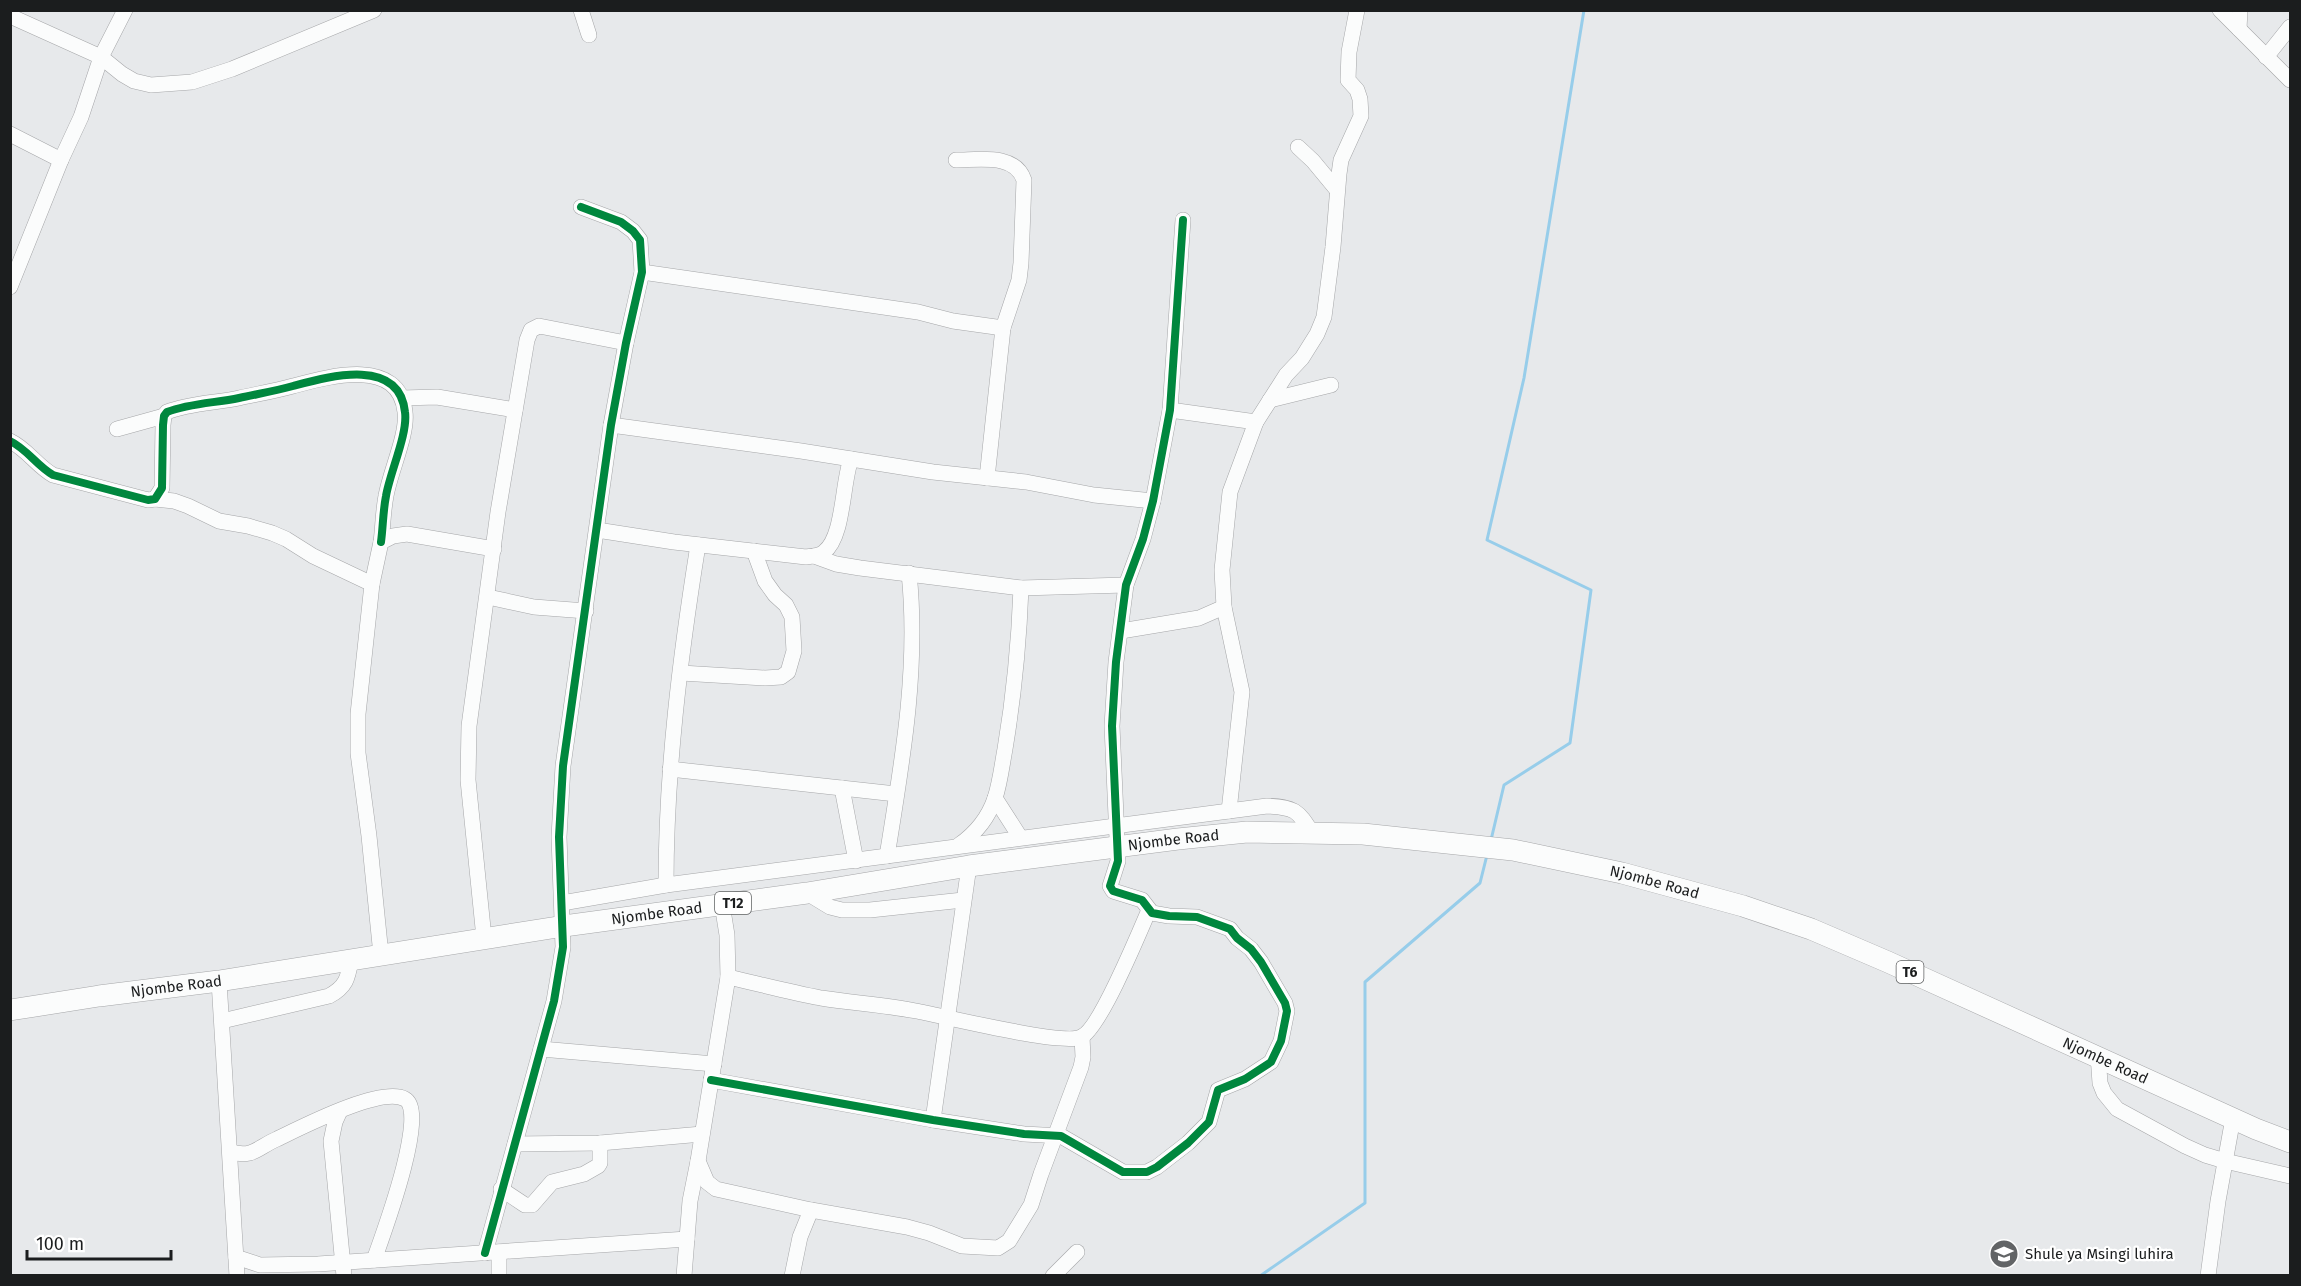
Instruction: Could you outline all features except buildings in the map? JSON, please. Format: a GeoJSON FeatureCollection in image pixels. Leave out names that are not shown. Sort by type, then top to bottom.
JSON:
{"type":"FeatureCollection","features":[{"type":"Feature","properties":{"kind":"highway","name":"Njombe Road"},"geometry":{"type":"LineString","coordinates":[[10,1010],[219,981],[564,926],[807,892],[969,866],[1115,837],[1247,832],[1363,834],[1513,850],[1689,890],[1788,921],[1888,962],[2290,1142]]}},
{"type":"Feature","properties":{"kind":"street"},"geometry":{"type":"LineString","coordinates":[[10,287],[61,160],[84,110],[101,57],[125,10]]}},
{"type":"Feature","properties":{"kind":"street"},"geometry":{"type":"LineString","coordinates":[[10,16],[101,57],[134,81],[151,84],[192,81],[232,69],[374,10]]}},
{"type":"Feature","properties":{"kind":"street"},"geometry":{"type":"LineString","coordinates":[[581,10],[589,35]]}},
{"type":"Feature","properties":{"kind":"street"},"geometry":{"type":"LineString","coordinates":[[1229,811],[1242,692],[1224,607],[1222,570],[1230,492],[1256,422],[1286,375],[1302,358],[1317,334],[1324,317],[1341,160],[1361,116],[1357,90],[1348,80],[1349,52],[1357,10]]}},
{"type":"Feature","properties":{"kind":"street"},"geometry":{"type":"LineString","coordinates":[[2220,10],[2290,80]]}},
{"type":"Feature","properties":{"kind":"street"},"geometry":{"type":"LineString","coordinates":[[2239,29],[2240,10]]}},
{"type":"Feature","properties":{"kind":"street"},"geometry":{"type":"LineString","coordinates":[[2266,57],[2290,27]]}},
{"type":"Feature","properties":{"kind":"street"},"geometry":{"type":"LineString","coordinates":[[10,134],[61,160]]}},
{"type":"Feature","properties":{"kind":"street"},"geometry":{"type":"LineString","coordinates":[[1298,147],[1337,190]]}},
{"type":"Feature","properties":{"kind":"street"},"geometry":{"type":"LineString","coordinates":[[956,160],[1004,160],[1016,166],[1024,180],[1019,280],[1003,328],[987,478]]}},
{"type":"Feature","properties":{"kind":"street"},"geometry":{"type":"LineString","coordinates":[[499,1275],[492,1253],[501,1189],[554,1001],[563,947],[559,837],[563,765],[611,425],[642,272],[640,240],[633,231],[621,222],[581,207]]}},
{"type":"Feature","properties":{"kind":"street"},"geometry":{"type":"LineString","coordinates":[[711,1080],[933,1120],[1024,1134],[1055,1136],[1071,1141],[1123,1172],[1147,1172],[1171,1158],[1205,1127],[1212,1114],[1218,1090],[1245,1079],[1271,1062],[1281,1041],[1287,1011],[1272,979],[1251,949],[1230,929],[1218,926],[1206,919],[1159,915],[1149,910],[1142,900],[1113,891],[1110,886],[1118,861],[1115,837],[1112,716],[1126,585],[1143,539],[1153,501],[1170,410],[1183,220]]}},
{"type":"Feature","properties":{"kind":"street"},"geometry":{"type":"LineString","coordinates":[[642,272],[918,312],[953,321],[1003,328]]}},
{"type":"Feature","properties":{"kind":"street"},"geometry":{"type":"LineString","coordinates":[[484,938],[468,780],[469,726],[527,340],[531,330],[539,326],[626,343]]}},
{"type":"Feature","properties":{"kind":"street"},"geometry":{"type":"LineString","coordinates":[[117,429],[164,416],[175,409],[236,399],[344,374],[378,378],[392,385],[402,398],[405,424],[386,496],[359,687],[358,753],[381,955]]}},
{"type":"Feature","properties":{"kind":"street"},"geometry":{"type":"LineString","coordinates":[[1270,400],[1331,385]]}},
{"type":"Feature","properties":{"kind":"street"},"geometry":{"type":"LineString","coordinates":[[402,398],[437,397],[515,410]]}},
{"type":"Feature","properties":{"kind":"street"},"geometry":{"type":"LineString","coordinates":[[1170,410],[1256,422]]}},
{"type":"Feature","properties":{"kind":"street"},"geometry":{"type":"LineString","coordinates":[[155,499],[162,488],[164,416]]}},
{"type":"Feature","properties":{"kind":"street"},"geometry":{"type":"LineString","coordinates":[[611,425],[1094,495],[1153,501]]}},
{"type":"Feature","properties":{"kind":"street"},"geometry":{"type":"LineString","coordinates":[[10,441],[21,448],[39,467],[53,475],[142,500],[155,499],[181,503],[219,521],[272,533],[286,538],[313,556],[372,584]]}},
{"type":"Feature","properties":{"kind":"street"},"geometry":{"type":"LineString","coordinates":[[814,556],[823,554],[830,546],[836,532],[844,481],[851,459]]}},
{"type":"Feature","properties":{"kind":"street"},"geometry":{"type":"LineString","coordinates":[[597,530],[754,551],[814,556],[836,564],[1021,588],[1126,585]]}},
{"type":"Feature","properties":{"kind":"street"},"geometry":{"type":"LineString","coordinates":[[381,542],[393,536],[406,534],[494,549]]}},
{"type":"Feature","properties":{"kind":"street"},"geometry":{"type":"LineString","coordinates":[[666,885],[666,831],[670,770],[687,615],[698,544]]}},
{"type":"Feature","properties":{"kind":"street"},"geometry":{"type":"LineString","coordinates":[[681,673],[765,678],[781,677],[788,672],[794,651],[792,617],[786,605],[765,581],[754,551]]}},
{"type":"Feature","properties":{"kind":"street"},"geometry":{"type":"LineString","coordinates":[[887,856],[908,705],[913,639],[909,573]]}},
{"type":"Feature","properties":{"kind":"street"},"geometry":{"type":"LineString","coordinates":[[959,845],[975,834],[995,798],[1013,699],[1018,658],[1021,588]]}},
{"type":"Feature","properties":{"kind":"street"},"geometry":{"type":"LineString","coordinates":[[488,597],[534,607],[586,611]]}},
{"type":"Feature","properties":{"kind":"street"},"geometry":{"type":"LineString","coordinates":[[1121,631],[1199,618],[1224,607]]}},
{"type":"Feature","properties":{"kind":"street"},"geometry":{"type":"LineString","coordinates":[[670,770],[896,794]]}},
{"type":"Feature","properties":{"kind":"street"},"geometry":{"type":"LineString","coordinates":[[842,788],[856,861]]}},
{"type":"Feature","properties":{"kind":"street"},"geometry":{"type":"LineString","coordinates":[[995,798],[1020,837]]}},
{"type":"Feature","properties":{"kind":"street"},"geometry":{"type":"LineString","coordinates":[[562,903],[666,885],[1020,837],[1115,837],[1229,811],[1267,806],[1286,806],[1296,810],[1312,833]]}},
{"type":"Feature","properties":{"kind":"street"},"geometry":{"type":"LineString","coordinates":[[933,1120],[969,866]]}},
{"type":"Feature","properties":{"kind":"street"},"geometry":{"type":"LineString","coordinates":[[807,892],[830,907],[842,910],[870,910],[963,900]]}},
{"type":"Feature","properties":{"kind":"street"},"geometry":{"type":"LineString","coordinates":[[684,1275],[690,1201],[728,977],[727,935],[722,904]]}},
{"type":"Feature","properties":{"kind":"street"},"geometry":{"type":"LineString","coordinates":[[728,977],[821,998],[895,1007],[1030,1034],[1074,1039],[1082,1037],[1089,1031],[1130,956],[1149,910]]}},
{"type":"Feature","properties":{"kind":"street"},"geometry":{"type":"LineString","coordinates":[[222,1021],[330,996],[344,986],[348,980],[351,960]]}},
{"type":"Feature","properties":{"kind":"street"},"geometry":{"type":"LineString","coordinates":[[219,981],[237,1275]]}},
{"type":"Feature","properties":{"kind":"street"},"geometry":{"type":"LineString","coordinates":[[698,1161],[710,1187],[811,1210],[907,1227],[962,1246],[998,1248],[1009,1241],[1031,1205],[1081,1067],[1082,1037]]}},
{"type":"Feature","properties":{"kind":"street"},"geometry":{"type":"LineString","coordinates":[[541,1049],[714,1064]]}},
{"type":"Feature","properties":{"kind":"street"},"geometry":{"type":"LineString","coordinates":[[2098,1055],[2100,1083],[2104,1093],[2117,1109],[2184,1146],[2225,1161],[2290,1176]]}},
{"type":"Feature","properties":{"kind":"street"},"geometry":{"type":"LineString","coordinates":[[231,1152],[243,1155],[254,1152],[274,1140],[372,1099],[392,1096],[406,1099],[413,1111],[411,1136],[404,1168],[374,1260]]}},
{"type":"Feature","properties":{"kind":"street"},"geometry":{"type":"LineString","coordinates":[[340,1111],[331,1141],[343,1269]]}},
{"type":"Feature","properties":{"kind":"street"},"geometry":{"type":"LineString","coordinates":[[2208,1275],[2233,1118]]}},
{"type":"Feature","properties":{"kind":"street"},"geometry":{"type":"LineString","coordinates":[[515,1144],[600,1143],[702,1134]]}},
{"type":"Feature","properties":{"kind":"street"},"geometry":{"type":"LineString","coordinates":[[501,1189],[525,1205],[532,1205],[552,1182],[584,1174],[598,1166],[600,1143]]}},
{"type":"Feature","properties":{"kind":"street"},"geometry":{"type":"LineString","coordinates":[[792,1275],[800,1237],[811,1210]]}},
{"type":"Feature","properties":{"kind":"street"},"geometry":{"type":"LineString","coordinates":[[236,1257],[260,1264],[343,1269],[374,1260],[687,1239]]}},
{"type":"Feature","properties":{"kind":"street"},"geometry":{"type":"LineString","coordinates":[[1053,1275],[1077,1252]]}},
{"type":"Feature","properties":{"kind":"waterway"},"geometry":{"type":"LineString","coordinates":[[1491,840],[1504,785],[1570,743],[1591,590],[1487,540],[1524,378],[1584,10]]}},
{"type":"Feature","properties":{"kind":"waterway"},"geometry":{"type":"LineString","coordinates":[[1260,1276],[1365,1203],[1365,982],[1480,883],[1487,855]]}},
{"type":"Feature","properties":{"kind":"cycle path"},"geometry":{"type":"LineString","coordinates":[[485,1253],[554,1001],[563,947],[559,837],[563,766],[611,425],[642,272],[640,240],[633,231],[621,222],[581,207]]}},
{"type":"Feature","properties":{"kind":"cycle path"},"geometry":{"type":"LineString","coordinates":[[711,1080],[933,1120],[1024,1134],[1061,1136],[1123,1172],[1147,1172],[1188,1143],[1209,1122],[1218,1090],[1245,1079],[1271,1062],[1281,1041],[1287,1011],[1285,1003],[1251,949],[1230,929],[1197,917],[1152,913],[1142,900],[1113,891],[1110,886],[1118,861],[1112,726],[1116,662],[1126,585],[1143,539],[1153,501],[1170,410],[1183,220]]}},
{"type":"Feature","properties":{"kind":"cycle path"},"geometry":{"type":"LineString","coordinates":[[10,441],[22,448],[53,475],[148,500],[155,499],[162,488],[163,425],[167,412],[273,391],[324,378],[360,375],[376,377],[390,383],[400,394],[405,412],[404,431],[386,496],[381,542]]}},
{"type":"Feature","properties":{"kind":"place","name":"Shule ya Msingi luhira"},"geometry":{"type":"Point","coordinates":[2004,1254]}}]}
